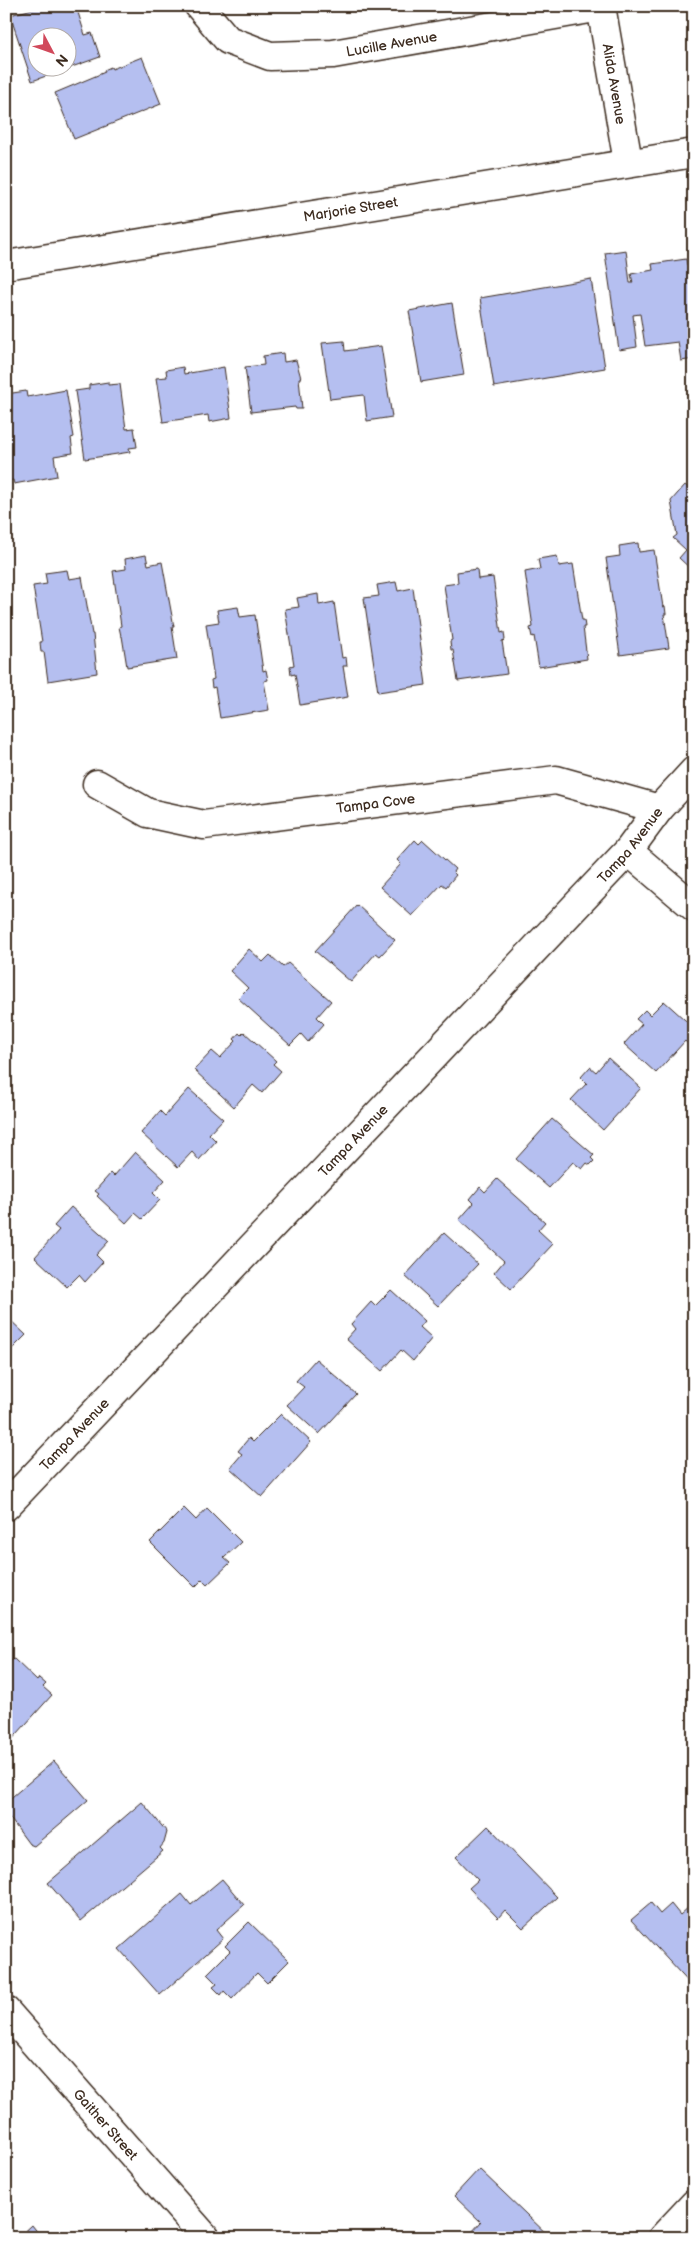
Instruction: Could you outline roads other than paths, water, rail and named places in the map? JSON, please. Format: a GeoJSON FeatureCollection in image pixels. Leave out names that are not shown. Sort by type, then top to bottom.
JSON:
{"type":"FeatureCollection","features":[{"type":"Feature","properties":{"kind":"street","name":"Lucille Avenue"},"geometry":{"type":"LineString","coordinates":[[199,6],[228,40],[270,56],[332,54],[601,6]]}},
{"type":"Feature","properties":{"kind":"street","name":"Alida Avenue"},"geometry":{"type":"LineString","coordinates":[[601,6],[628,162]]}},
{"type":"Feature","properties":{"kind":"street","name":"Marjorie Street"},"geometry":{"type":"LineString","coordinates":[[6,265],[628,162],[694,153]]}},
{"type":"Feature","properties":{"kind":"street","name":"Tampa Avenue"},"geometry":{"type":"LineString","coordinates":[[6,1506],[628,851],[659,809],[694,771]]}},
{"type":"Feature","properties":{"kind":"street","name":"Tampa Cove"},"geometry":{"type":"LineString","coordinates":[[97,784],[148,813],[204,825],[556,780],[659,809]]}},
{"type":"Feature","properties":{"kind":"street"},"geometry":{"type":"LineString","coordinates":[[628,851],[694,907]]}},
{"type":"Feature","properties":{"kind":"street","name":"Gaither Street"},"geometry":{"type":"LineString","coordinates":[[6,2011],[206,2238]]}},
{"type":"Feature","properties":{"kind":"street"},"geometry":{"type":"LineString","coordinates":[[662,2238],[694,2204]]}}]}
